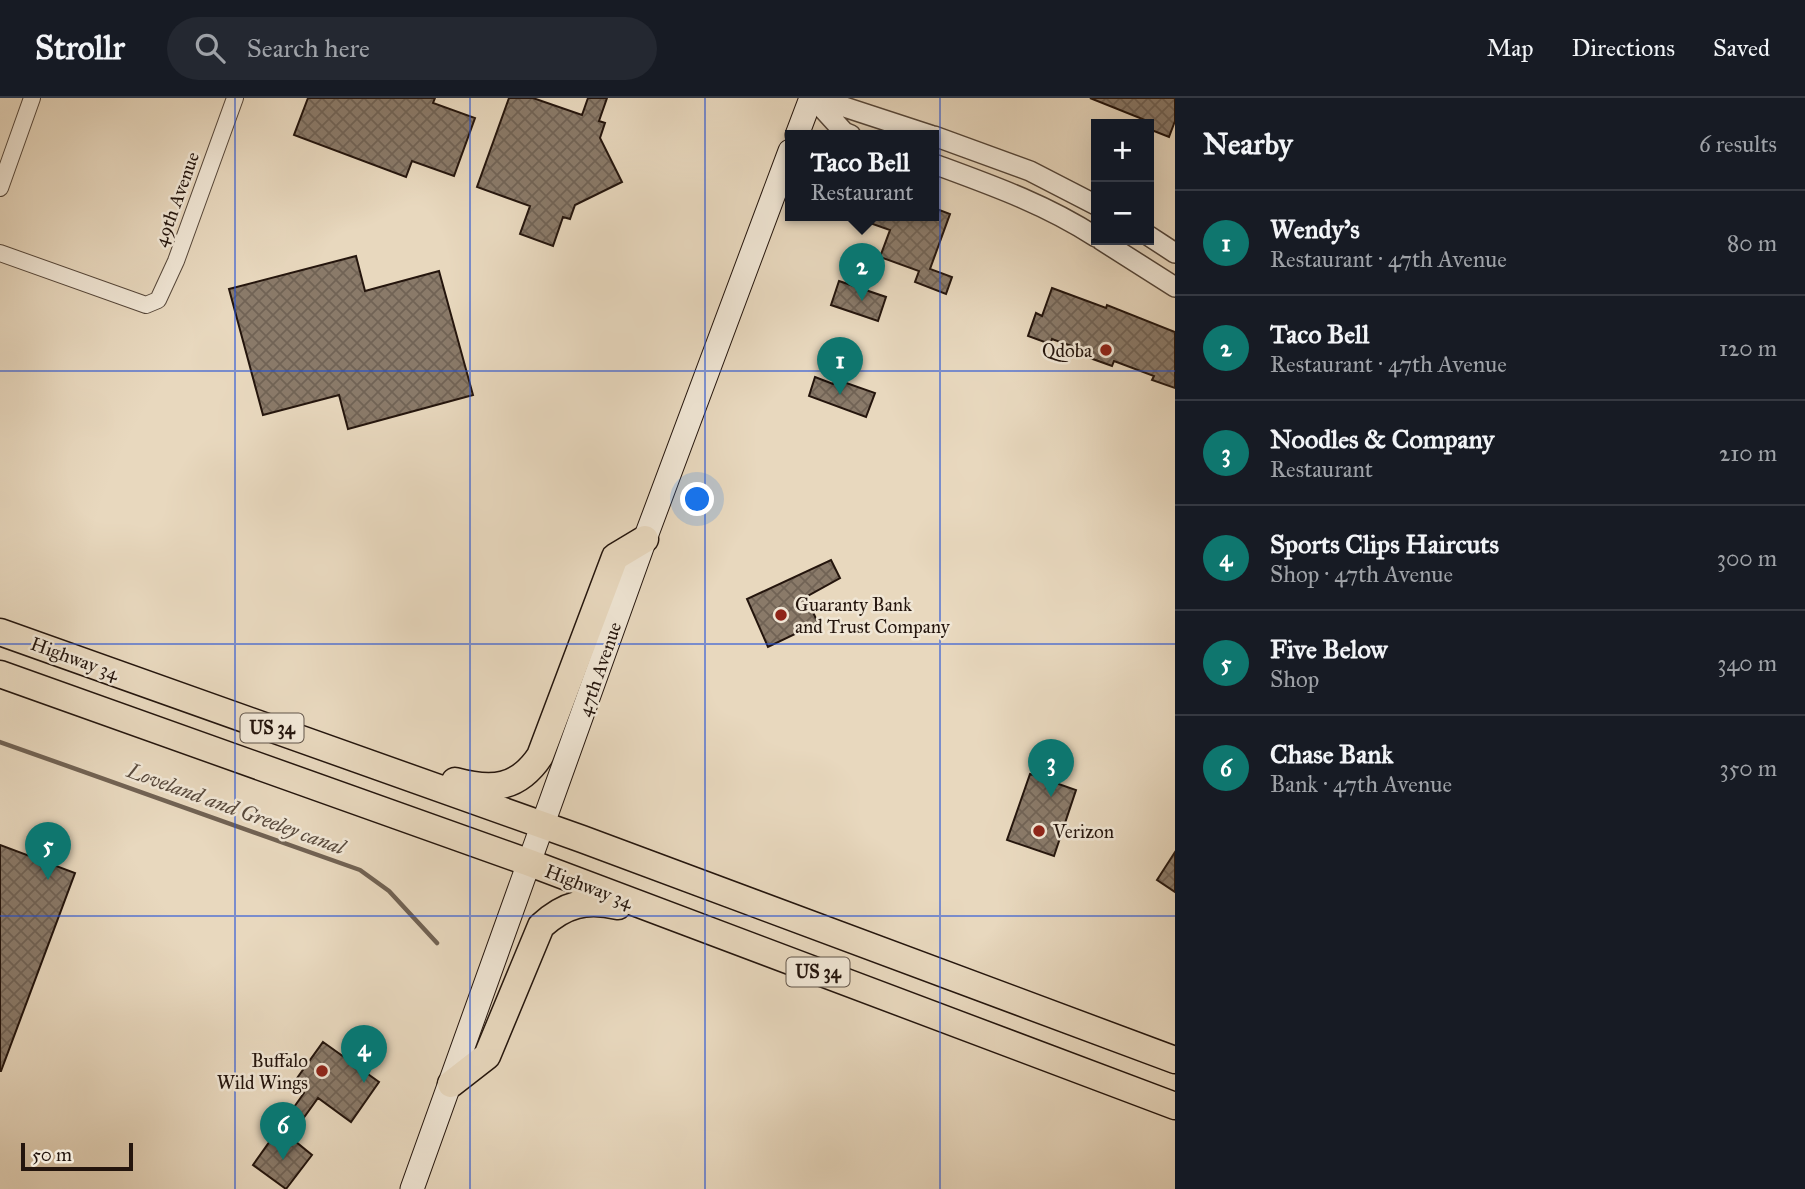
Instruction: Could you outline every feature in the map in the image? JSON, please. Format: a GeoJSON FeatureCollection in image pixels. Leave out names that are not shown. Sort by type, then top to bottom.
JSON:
{"type":"FeatureCollection","features":[{"type":"Feature","properties":{"kind":"highway"},"geometry":{"type":"LineString","coordinates":[[256,722],[460,782],[480,786],[517,781],[540,756],[615,557],[645,538]]}},
{"type":"Feature","properties":{"kind":"highway","name":"Highway 34"},"geometry":{"type":"LineString","coordinates":[[0,632],[544,825],[1175,1060]]}},
{"type":"Feature","properties":{"kind":"highway","name":"Highway 34"},"geometry":{"type":"LineString","coordinates":[[0,674],[530,863],[1175,1106]]}},
{"type":"Feature","properties":{"kind":"highway"},"geometry":{"type":"LineString","coordinates":[[451,1084],[487,1056],[541,926],[554,914],[575,903],[592,901],[615,906],[746,944]]}},
{"type":"Feature","properties":{"kind":"main road"},"geometry":{"type":"LineString","coordinates":[[799,130],[814,98]]}},
{"type":"Feature","properties":{"kind":"main road","name":"47th Avenue"},"geometry":{"type":"LineString","coordinates":[[412,1189],[645,538],[785,164]]}},
{"type":"Feature","properties":{"kind":"street"},"geometry":{"type":"LineString","coordinates":[[0,188],[32,98]]}},
{"type":"Feature","properties":{"kind":"street","name":"49th Avenue"},"geometry":{"type":"LineString","coordinates":[[0,253],[146,305],[158,300],[176,261],[235,98]]}},
{"type":"Feature","properties":{"kind":"street"},"geometry":{"type":"LineString","coordinates":[[814,98],[842,130]]}},
{"type":"Feature","properties":{"kind":"street"},"geometry":{"type":"LineString","coordinates":[[814,98],[916,130]]}},
{"type":"Feature","properties":{"kind":"street"},"geometry":{"type":"LineString","coordinates":[[939,138],[1030,171],[1091,202]]}},
{"type":"Feature","properties":{"kind":"street"},"geometry":{"type":"LineString","coordinates":[[939,166],[1060,214],[1091,234]]}},
{"type":"Feature","properties":{"kind":"street"},"geometry":{"type":"LineString","coordinates":[[1154,239],[1175,253]]}},
{"type":"Feature","properties":{"kind":"street"},"geometry":{"type":"LineString","coordinates":[[1109,245],[1175,287]]}},
{"type":"Feature","properties":{"kind":"building"},"geometry":{"type":"Polygon","coordinates":[[[308,98],[435,98],[433,103],[475,118],[454,176],[412,161],[406,177],[294,135],[308,98]]]}},
{"type":"Feature","properties":{"kind":"building"},"geometry":{"type":"Polygon","coordinates":[[[509,98],[533,98],[582,115],[588,98],[607,98],[599,121],[605,123],[600,138],[622,182],[575,205],[570,219],[563,217],[553,246],[520,234],[530,206],[477,187],[509,98]]]}},
{"type":"Feature","properties":{"kind":"building"},"geometry":{"type":"Polygon","coordinates":[[[1090,98],[1175,98],[1175,121],[1169,137],[1154,131],[1154,119],[1142,119],[1090,98]]]}},
{"type":"Feature","properties":{"kind":"building"},"geometry":{"type":"Polygon","coordinates":[[[939,210],[950,214],[930,269],[952,277],[946,294],[915,282],[919,271],[880,257],[890,230],[864,221],[939,221],[939,210]]]}},
{"type":"Feature","properties":{"kind":"building"},"geometry":{"type":"Polygon","coordinates":[[[356,256],[365,291],[439,271],[473,395],[348,429],[339,395],[263,415],[229,289],[356,256]]]}},
{"type":"Feature","properties":{"kind":"building"},"geometry":{"type":"Polygon","coordinates":[[[839,281],[886,297],[878,321],[831,305],[839,281]]]}},
{"type":"Feature","properties":{"kind":"building"},"geometry":{"type":"Polygon","coordinates":[[[1052,288],[1106,308],[1107,305],[1175,332],[1175,388],[1152,380],[1154,376],[1114,361],[1112,366],[1090,358],[1091,353],[1052,339],[1050,344],[1028,336],[1036,313],[1042,316],[1052,288]]]}},
{"type":"Feature","properties":{"kind":"building"},"geometry":{"type":"Polygon","coordinates":[[[815,377],[833,384],[835,379],[875,393],[866,417],[809,396],[815,377]]]}},
{"type":"Feature","properties":{"kind":"building"},"geometry":{"type":"Polygon","coordinates":[[[831,560],[840,578],[806,597],[818,623],[768,647],[747,599],[831,560]]]}},
{"type":"Feature","properties":{"kind":"building"},"geometry":{"type":"Polygon","coordinates":[[[1030,774],[1076,790],[1054,856],[1007,840],[1030,774]]]}},
{"type":"Feature","properties":{"kind":"building"},"geometry":{"type":"Polygon","coordinates":[[[0,845],[75,873],[1,1071],[0,1071],[0,845]]]}},
{"type":"Feature","properties":{"kind":"building"},"geometry":{"type":"Polygon","coordinates":[[[1175,852],[1175,892],[1157,880],[1175,852]]]}},
{"type":"Feature","properties":{"kind":"building"},"geometry":{"type":"Polygon","coordinates":[[[323,1042],[379,1082],[351,1122],[318,1098],[290,1137],[312,1155],[286,1189],[253,1165],[304,1093],[298,1088],[300,1084],[295,1081],[323,1042]]]}},
{"type":"Feature","properties":{"kind":"waterway","name":"Loveland and Greeley canal"},"geometry":{"type":"LineString","coordinates":[[0,742],[360,870],[389,891],[437,943]]}},
{"type":"Feature","properties":{"kind":"place","name":"Taco Bell"},"geometry":{"type":"Point","coordinates":[862,301]}},
{"type":"Feature","properties":{"kind":"place","name":"Qdoba"},"geometry":{"type":"Point","coordinates":[1106,350]}},
{"type":"Feature","properties":{"kind":"place","name":"Wendy's"},"geometry":{"type":"Point","coordinates":[840,395]}},
{"type":"Feature","properties":{"kind":"place","name":"Guaranty Bank and Trust Company"},"geometry":{"type":"Point","coordinates":[781,615]}},
{"type":"Feature","properties":{"kind":"place","name":"Noodles & Company"},"geometry":{"type":"Point","coordinates":[1051,797]}},
{"type":"Feature","properties":{"kind":"place","name":"Verizon"},"geometry":{"type":"Point","coordinates":[1039,831]}},
{"type":"Feature","properties":{"kind":"place","name":"Five Below"},"geometry":{"type":"Point","coordinates":[48,880]}},
{"type":"Feature","properties":{"kind":"place","name":"Buffalo Wild Wings"},"geometry":{"type":"Point","coordinates":[322,1071]}},
{"type":"Feature","properties":{"kind":"place","name":"Sports Clips Haircuts"},"geometry":{"type":"Point","coordinates":[364,1083]}},
{"type":"Feature","properties":{"kind":"place","name":"Chase Bank"},"geometry":{"type":"Point","coordinates":[283,1160]}}]}
